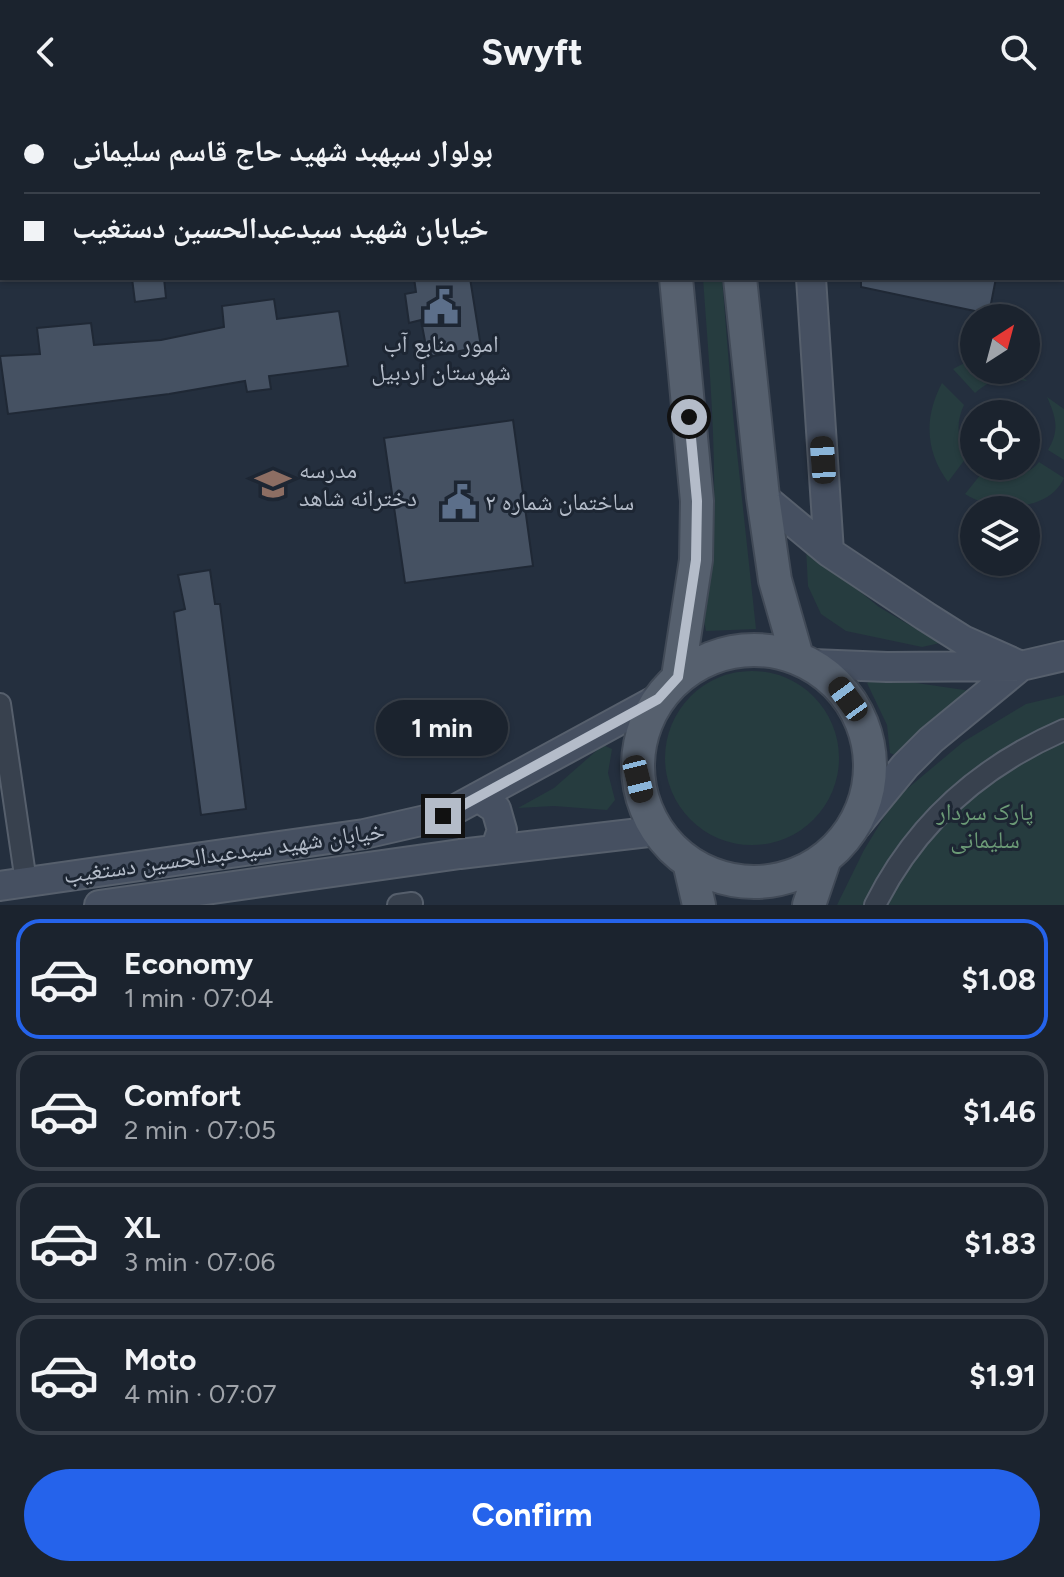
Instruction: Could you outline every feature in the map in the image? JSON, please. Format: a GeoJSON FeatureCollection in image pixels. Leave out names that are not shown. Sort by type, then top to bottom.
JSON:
{"type":"FeatureCollection","features":[{"type":"Feature","properties":{"kind":"main road"},"geometry":{"type":"LineString","coordinates":[[668,688],[696,560],[697,501],[676,280]]}},
{"type":"Feature","properties":{"kind":"main road"},"geometry":{"type":"LineString","coordinates":[[740,280],[775,580],[805,661],[838,685],[845,694],[858,713],[869,744],[870,778],[862,811],[835,849],[809,905]]}},
{"type":"Feature","properties":{"kind":"main road"},"geometry":{"type":"LineString","coordinates":[[811,280],[829,552]]}},
{"type":"Feature","properties":{"kind":"main road"},"geometry":{"type":"LineString","coordinates":[[763,497],[829,552],[963,640],[1021,666]]}},
{"type":"Feature","properties":{"kind":"main road"},"geometry":{"type":"LineString","coordinates":[[1021,666],[931,740],[835,849],[800,873],[772,881],[743,882],[714,875],[689,862],[657,831],[645,806],[638,779],[638,751],[645,724],[668,688],[704,659],[735,650],[766,649],[805,661],[887,667],[1021,666],[1064,656]]}},
{"type":"Feature","properties":{"kind":"main road","name":"خیابان شهید سیدعبدالحسین دستغیب"},"geometry":{"type":"LineString","coordinates":[[13,884],[364,834],[428,821],[478,797],[668,688]]}},
{"type":"Feature","properties":{"kind":"main road"},"geometry":{"type":"LineString","coordinates":[[478,797],[496,809],[502,830],[495,850]]}},
{"type":"Feature","properties":{"kind":"main road","name":"خیابان شهید سیدعبدالحسین دستغیب"},"geometry":{"type":"LineString","coordinates":[[99,905],[226,896],[495,850],[657,831]]}},
{"type":"Feature","properties":{"kind":"main road"},"geometry":{"type":"LineString","coordinates":[[689,862],[699,905]]}},
{"type":"Feature","properties":{"kind":"street"},"geometry":{"type":"LineString","coordinates":[[0,704],[13,884]]}},
{"type":"Feature","properties":{"kind":"street"},"geometry":{"type":"LineString","coordinates":[[875,905],[905,854],[951,801],[1006,759],[1064,730]]}},
{"type":"Feature","properties":{"kind":"green space"},"geometry":{"type":"Polygon","coordinates":[[[703,280],[722,280],[756,629],[706,631],[704,621],[713,536],[712,407],[703,280]]]}},
{"type":"Feature","properties":{"kind":"green space"},"geometry":{"type":"Polygon","coordinates":[[[942,383],[960,401],[960,466],[948,482],[931,446],[930,421],[942,383]]]}},
{"type":"Feature","properties":{"kind":"green space"},"geometry":{"type":"Polygon","coordinates":[[[967,384],[987,384],[975,393],[967,384]]]}},
{"type":"Feature","properties":{"kind":"green space"},"geometry":{"type":"Polygon","coordinates":[[[1047,397],[1064,409],[1064,460],[1048,450],[1055,424],[1047,397]]]}},
{"type":"Feature","properties":{"kind":"green space"},"geometry":{"type":"Polygon","coordinates":[[[1040,463],[1064,478],[1056,489],[1040,500],[1040,496],[965,494],[976,480],[1040,480],[1040,463]]]}},
{"type":"Feature","properties":{"kind":"green space"},"geometry":{"type":"Polygon","coordinates":[[[806,548],[879,607],[940,643],[922,647],[846,631],[821,614],[808,586],[806,548]]]}},
{"type":"Feature","properties":{"kind":"green space"},"geometry":{"type":"Polygon","coordinates":[[[752,671],[785,678],[813,697],[832,725],[839,758],[832,791],[813,819],[785,838],[752,845],[719,838],[691,819],[672,791],[665,758],[672,725],[691,697],[719,678],[752,671]]]}},
{"type":"Feature","properties":{"kind":"green space"},"geometry":{"type":"Polygon","coordinates":[[[876,677],[971,691],[920,732],[897,756],[890,753],[887,725],[867,683],[876,677]]]}},
{"type":"Feature","properties":{"kind":"green space","name":"پارک سردار سلیمانی"},"geometry":{"type":"Polygon","coordinates":[[[1064,695],[1064,905],[837,905],[864,850],[895,799],[963,742],[1026,704],[1064,695]]]}},
{"type":"Feature","properties":{"kind":"green space"},"geometry":{"type":"Polygon","coordinates":[[[603,745],[612,749],[608,773],[615,800],[607,810],[554,806],[518,808],[554,788],[603,745]]]}},
{"type":"Feature","properties":{"kind":"building"},"geometry":{"type":"Polygon","coordinates":[[[132,280],[164,280],[166,298],[135,302],[132,280]]]}},
{"type":"Feature","properties":{"kind":"building","name":"امور منابع آب شهرستان اردبیل"},"geometry":{"type":"Polygon","coordinates":[[[414,280],[470,280],[481,347],[428,357],[421,320],[409,323],[405,294],[416,292],[414,280]]]}},
{"type":"Feature","properties":{"kind":"building"},"geometry":{"type":"Polygon","coordinates":[[[861,280],[996,280],[991,304],[960,304],[960,308],[861,287],[861,280]]]}},
{"type":"Feature","properties":{"kind":"building"},"geometry":{"type":"Polygon","coordinates":[[[274,299],[277,319],[339,311],[348,366],[269,376],[271,389],[247,392],[245,381],[8,414],[0,356],[40,354],[37,328],[91,323],[94,345],[161,340],[224,327],[222,306],[274,299]]]}},
{"type":"Feature","properties":{"kind":"building","name":"ساختمان شماره ۲"},"geometry":{"type":"Polygon","coordinates":[[[513,420],[533,566],[405,583],[384,438],[513,420]]]}},
{"type":"Feature","properties":{"kind":"building"},"geometry":{"type":"Polygon","coordinates":[[[210,570],[215,604],[220,604],[246,809],[201,815],[174,612],[185,609],[178,575],[210,570]]]}},
{"type":"Feature","properties":{"kind":"place","name":"امور منابع آب شهرستان اردبیل"},"geometry":{"type":"Point","coordinates":[441,307]}},
{"type":"Feature","properties":{"kind":"place","name":"مدرسه دخترانه شاهد"},"geometry":{"type":"Point","coordinates":[273,484]}},
{"type":"Feature","properties":{"kind":"place","name":"ساختمان شماره ۲"},"geometry":{"type":"Point","coordinates":[459,502]}},
{"type":"Feature","properties":{"kind":"route"},"geometry":{"type":"LineString","coordinates":[[443,816],[658,699],[678,677],[696,560],[697,501],[689,417]]}}]}
